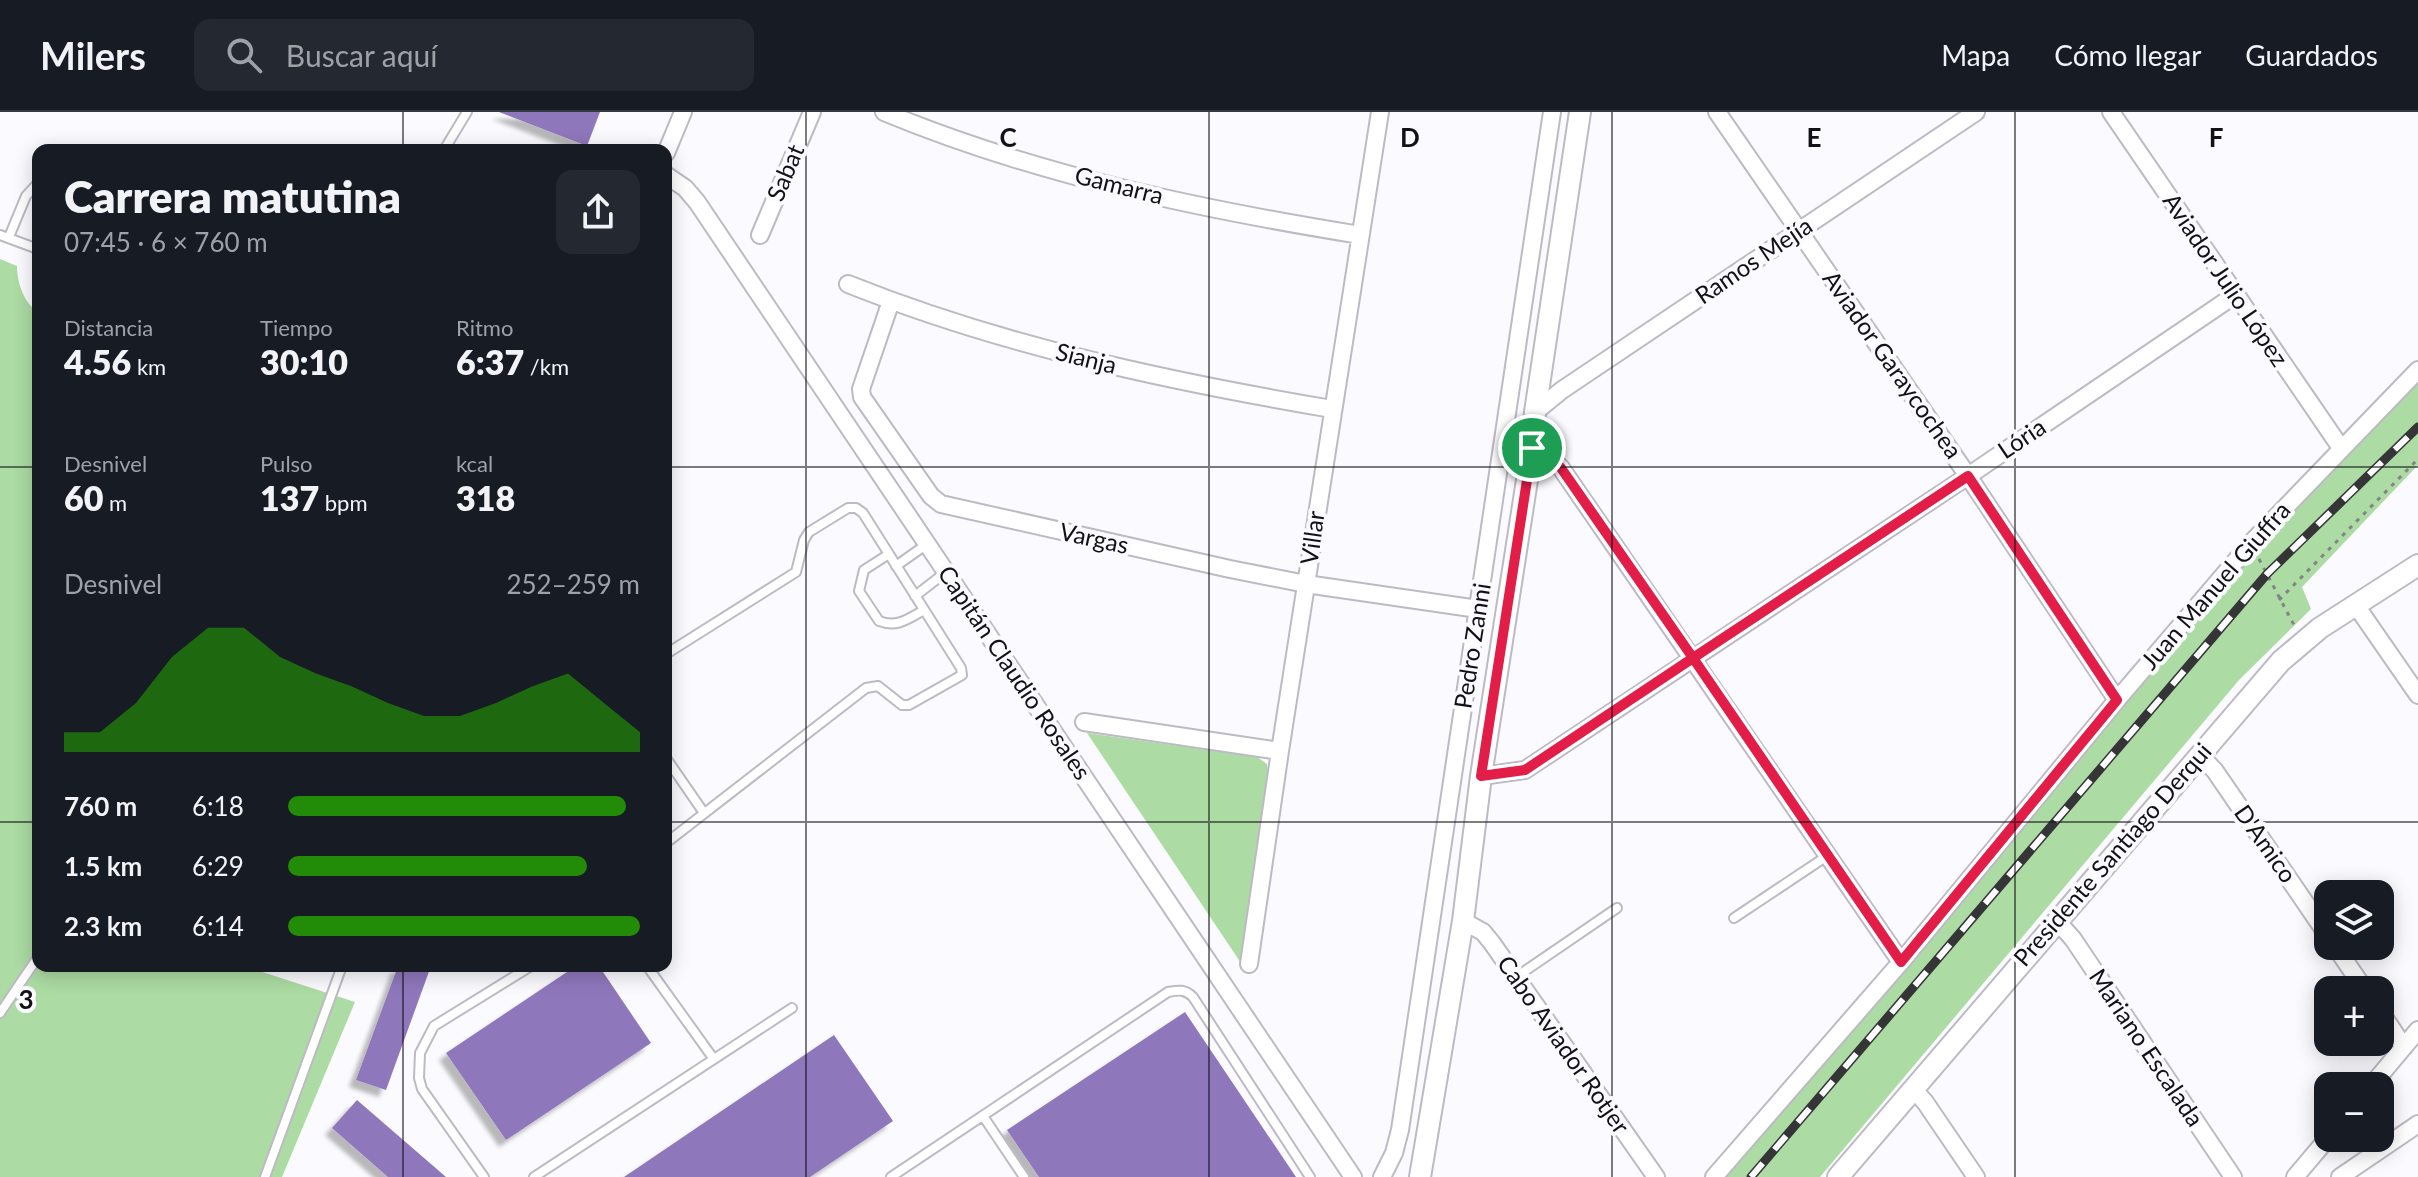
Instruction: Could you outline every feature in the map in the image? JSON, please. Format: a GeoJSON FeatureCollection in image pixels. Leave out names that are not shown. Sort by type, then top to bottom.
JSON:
{"type":"FeatureCollection","features":[{"type":"Feature","properties":{"kind":"street"},"geometry":{"type":"LineString","coordinates":[[670,144],[683,112]]}},
{"type":"Feature","properties":{"kind":"street","name":"Sabat"},"geometry":{"type":"LineString","coordinates":[[760,235],[812,112]]}},
{"type":"Feature","properties":{"kind":"street","name":"Gamarra"},"geometry":{"type":"LineString","coordinates":[[884,112],[1033,164],[1122,188],[1223,211],[1360,235]]}},
{"type":"Feature","properties":{"kind":"street","name":"Villar"},"geometry":{"type":"LineString","coordinates":[[1249,964],[1380,112]]}},
{"type":"Feature","properties":{"kind":"street","name":"Pedro Zanni"},"geometry":{"type":"LineString","coordinates":[[1382,1177],[1394,1153],[1400,1130],[1552,112]]}},
{"type":"Feature","properties":{"kind":"street"},"geometry":{"type":"LineString","coordinates":[[1420,1177],[1463,921],[1481,776],[1580,112]]}},
{"type":"Feature","properties":{"kind":"street","name":"Aviador Garaycochea"},"geometry":{"type":"LineString","coordinates":[[1717,112],[1968,476],[2117,700]]}},
{"type":"Feature","properties":{"kind":"street","name":"Ramos Mejía"},"geometry":{"type":"LineString","coordinates":[[1535,412],[1562,390],[1976,112]]}},
{"type":"Feature","properties":{"kind":"street","name":"Aviador Julio López"},"geometry":{"type":"LineString","coordinates":[[2111,112],[2341,448]]}},
{"type":"Feature","properties":{"kind":"street","name":"Capitán Claudio Rosales"},"geometry":{"type":"LineString","coordinates":[[672,179],[697,202],[1353,1177]]}},
{"type":"Feature","properties":{"kind":"street","name":"Sianja"},"geometry":{"type":"LineString","coordinates":[[848,284],[947,321],[1106,365],[1332,409]]}},
{"type":"Feature","properties":{"kind":"street","name":"Lória"},"geometry":{"type":"LineString","coordinates":[[1481,776],[1525,770],[2235,295]]}},
{"type":"Feature","properties":{"kind":"street","name":"Vargas"},"geometry":{"type":"LineString","coordinates":[[891,301],[861,389],[862,397],[931,496],[941,504],[1306,584],[1478,609]]}},
{"type":"Feature","properties":{"kind":"street","name":"Juan Manuel Giuffra"},"geometry":{"type":"LineString","coordinates":[[1714,1177],[1901,962],[2251,543],[2418,370]]}},
{"type":"Feature","properties":{"kind":"street"},"geometry":{"type":"LineString","coordinates":[[1532,448],[1550,457],[1561,468],[1901,962]]}},
{"type":"Feature","properties":{"kind":"street","name":"Presidente Santiago Derqui"},"geometry":{"type":"LineString","coordinates":[[1838,1177],[2281,661],[2303,640],[2418,565]]}},
{"type":"Feature","properties":{"kind":"street"},"geometry":{"type":"LineString","coordinates":[[2355,604],[2418,695]]}},
{"type":"Feature","properties":{"kind":"street"},"geometry":{"type":"LineString","coordinates":[[1084,722],[1280,751]]}},
{"type":"Feature","properties":{"kind":"street","name":"D'Amico"},"geometry":{"type":"LineString","coordinates":[[2200,755],[2215,771],[2314,916]]}},
{"type":"Feature","properties":{"kind":"street","name":"Cabo Aviador Rotjer"},"geometry":{"type":"LineString","coordinates":[[1463,921],[1483,932],[1656,1177]]}},
{"type":"Feature","properties":{"kind":"street","name":"Mariano Escalada"},"geometry":{"type":"LineString","coordinates":[[2057,921],[2073,939],[2233,1177]]}},
{"type":"Feature","properties":{"kind":"street"},"geometry":{"type":"LineString","coordinates":[[2383,1072],[2418,1030]]}},
{"type":"Feature","properties":{"kind":"street"},"geometry":{"type":"LineString","coordinates":[[2394,1032],[2404,1047]]}},
{"type":"Feature","properties":{"kind":"street"},"geometry":{"type":"LineString","coordinates":[[1913,1089],[1976,1177]]}},
{"type":"Feature","properties":{"kind":"street"},"geometry":{"type":"LineString","coordinates":[[2340,1177],[2418,1124]]}},
{"type":"Feature","properties":{"kind":"street"},"geometry":{"type":"LineString","coordinates":[[2295,1177],[2316,1152]]}},
{"type":"Feature","properties":{"kind":"lane"},"geometry":{"type":"LineString","coordinates":[[448,144],[467,112]]}},
{"type":"Feature","properties":{"kind":"lane"},"geometry":{"type":"LineString","coordinates":[[32,190],[4,236],[32,247]]}},
{"type":"Feature","properties":{"kind":"lane"},"geometry":{"type":"LineString","coordinates":[[672,650],[796,572],[809,532],[848,508],[856,508],[863,513],[961,668],[962,675],[909,705],[902,705],[878,686],[866,688],[672,838]]}},
{"type":"Feature","properties":{"kind":"lane"},"geometry":{"type":"LineString","coordinates":[[896,566],[927,544]]}},
{"type":"Feature","properties":{"kind":"lane"},"geometry":{"type":"LineString","coordinates":[[889,554],[864,570],[859,591],[879,621],[884,623],[896,625],[924,610]]}},
{"type":"Feature","properties":{"kind":"lane"},"geometry":{"type":"LineString","coordinates":[[915,596],[946,572]]}},
{"type":"Feature","properties":{"kind":"lane"},"geometry":{"type":"LineString","coordinates":[[672,767],[704,813]]}},
{"type":"Feature","properties":{"kind":"lane"},"geometry":{"type":"LineString","coordinates":[[1734,918],[1827,856]]}},
{"type":"Feature","properties":{"kind":"lane"},"geometry":{"type":"LineString","coordinates":[[1516,977],[1617,908]]}},
{"type":"Feature","properties":{"kind":"lane"},"geometry":{"type":"LineString","coordinates":[[0,1013],[32,966]]}},
{"type":"Feature","properties":{"kind":"lane"},"geometry":{"type":"LineString","coordinates":[[265,1177],[340,972]]}},
{"type":"Feature","properties":{"kind":"lane"},"geometry":{"type":"LineString","coordinates":[[484,1177],[422,1089],[420,1053],[434,1026],[521,972]]}},
{"type":"Feature","properties":{"kind":"lane"},"geometry":{"type":"LineString","coordinates":[[651,972],[713,1058]]}},
{"type":"Feature","properties":{"kind":"lane"},"geometry":{"type":"LineString","coordinates":[[891,1177],[1168,992],[1179,990],[1188,991],[1193,997],[1310,1177]]}},
{"type":"Feature","properties":{"kind":"lane"},"geometry":{"type":"LineString","coordinates":[[534,1177],[792,1008]]}},
{"type":"Feature","properties":{"kind":"lane"},"geometry":{"type":"LineString","coordinates":[[983,1116],[1024,1177]]}},
{"type":"Feature","properties":{"kind":"path"},"geometry":{"type":"LineString","coordinates":[[2279,600],[2418,459]]}},
{"type":"Feature","properties":{"kind":"path"},"geometry":{"type":"LineString","coordinates":[[2251,543],[2303,640]]}},
{"type":"Feature","properties":{"kind":"green space"},"geometry":{"type":"Polygon","coordinates":[[[0,259],[17,266],[22,292],[32,306],[32,972],[262,972],[355,1002],[282,1177],[0,1177],[0,259]]]}},
{"type":"Feature","properties":{"kind":"green space"},"geometry":{"type":"Polygon","coordinates":[[[2418,370],[2418,465],[2302,587],[2311,609],[2239,680],[1820,1177],[1714,1177],[2117,700],[2418,370]]]}},
{"type":"Feature","properties":{"kind":"green space"},"geometry":{"type":"Polygon","coordinates":[[[1087,733],[1257,757],[1267,764],[1269,777],[1241,963],[1087,733]]]}},
{"type":"Feature","properties":{"kind":"building"},"geometry":{"type":"Polygon","coordinates":[[[499,112],[600,112],[588,144],[499,112]]]}},
{"type":"Feature","properties":{"kind":"building"},"geometry":{"type":"Polygon","coordinates":[[[396,972],[429,972],[386,1090],[356,1080],[396,972]]]}},
{"type":"Feature","properties":{"kind":"building"},"geometry":{"type":"Polygon","coordinates":[[[567,972],[603,972],[651,1043],[506,1140],[446,1053],[567,972]]]}},
{"type":"Feature","properties":{"kind":"building"},"geometry":{"type":"Polygon","coordinates":[[[1185,1012],[1296,1177],[1039,1177],[1007,1130],[1185,1012]]]}},
{"type":"Feature","properties":{"kind":"building"},"geometry":{"type":"Polygon","coordinates":[[[834,1035],[893,1121],[810,1177],[624,1177],[834,1035]]]}},
{"type":"Feature","properties":{"kind":"building"},"geometry":{"type":"Polygon","coordinates":[[[357,1100],[446,1177],[388,1177],[332,1128],[357,1100]]]}},
{"type":"Feature","properties":{"kind":"railway"},"geometry":{"type":"LineString","coordinates":[[1751,1177],[2267,574],[2418,427]]}},
{"type":"Feature","properties":{"kind":"route"},"geometry":{"type":"LineString","coordinates":[[1532,448],[1481,776],[1525,770],[1693,658],[1901,962],[2117,700],[1968,476],[1693,658],[1561,468],[1550,457],[1532,448]]}}]}
